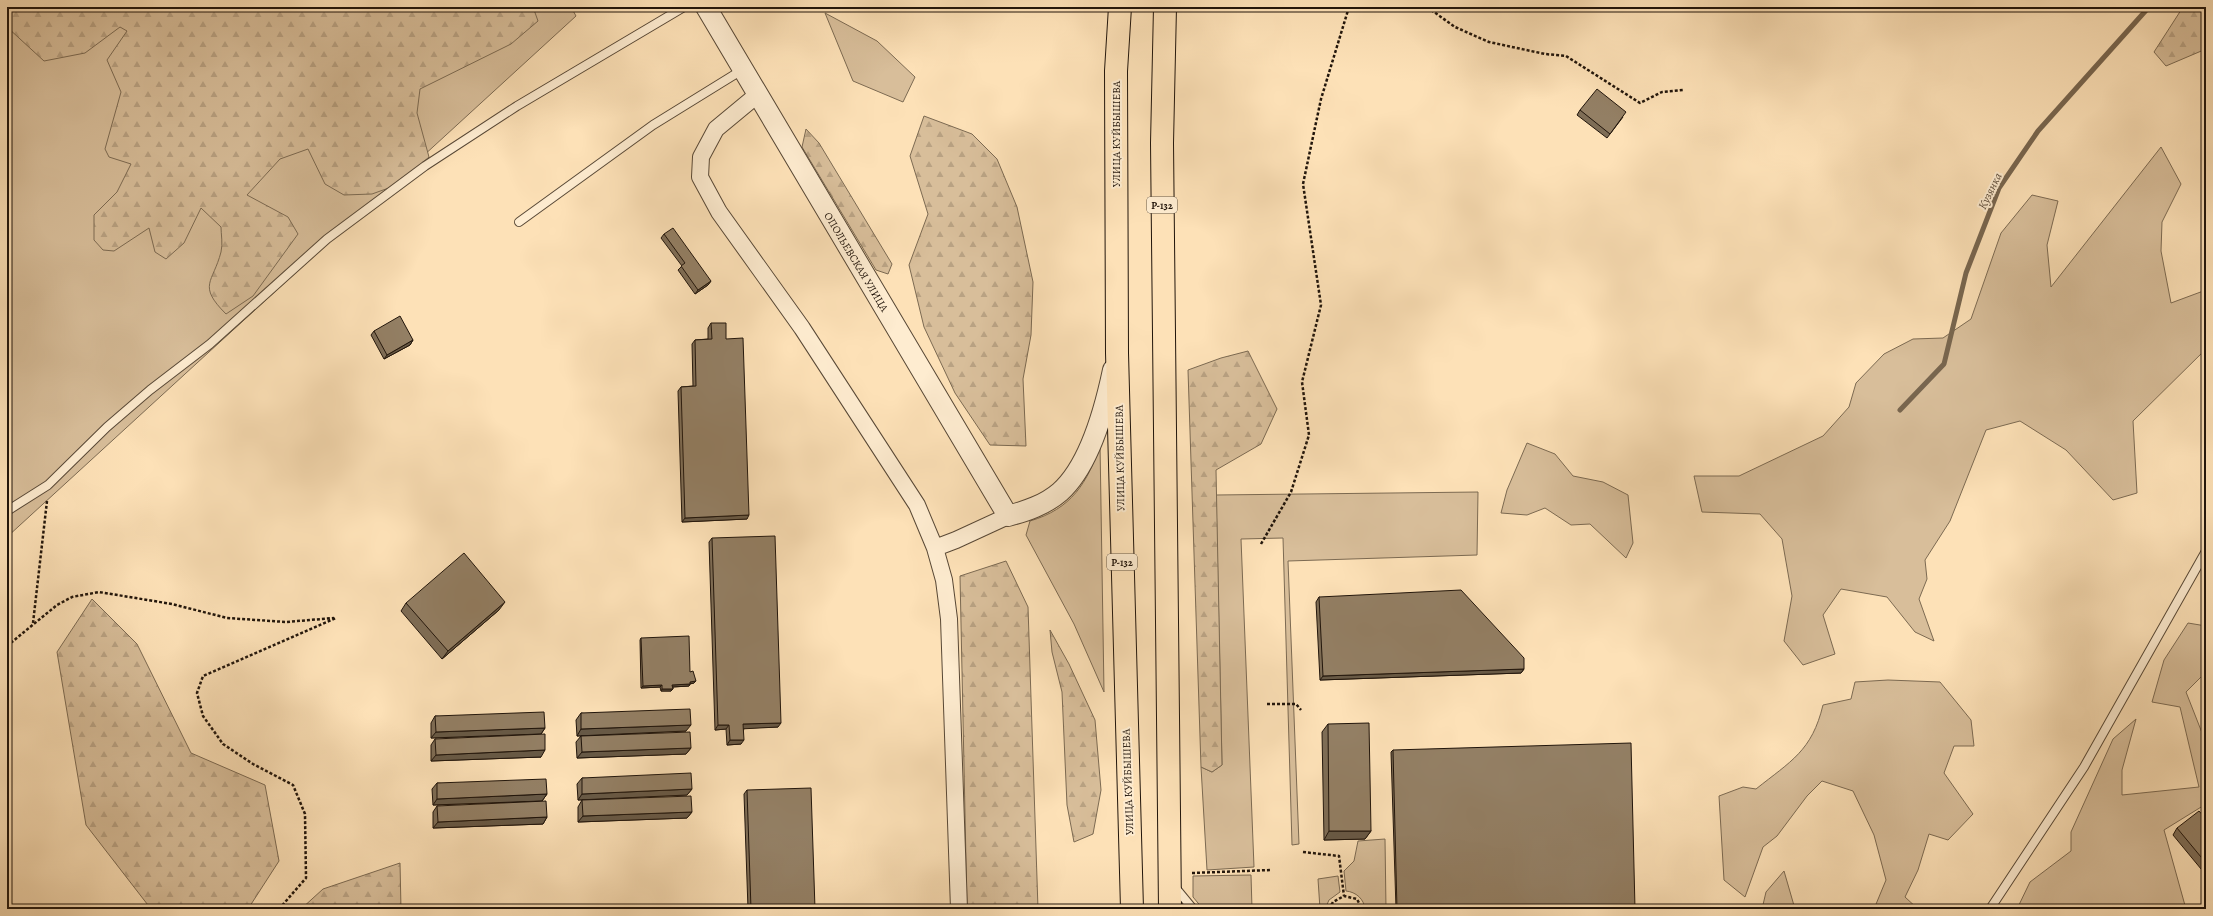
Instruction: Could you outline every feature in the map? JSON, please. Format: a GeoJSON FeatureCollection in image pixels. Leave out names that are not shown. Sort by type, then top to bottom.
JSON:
{"type":"FeatureCollection","features":[{"type":"Feature","properties":{"kind":"highway","name":"УЛИЦА КУЙБЫШЕВА"},"geometry":{"type":"LineString","coordinates":[[1120,7],[1116,71],[1117,353],[1132,909]]}},
{"type":"Feature","properties":{"kind":"highway","name":"Р-132"},"geometry":{"type":"LineString","coordinates":[[1165,7],[1162,175],[1170,770],[1170,909]]}},
{"type":"Feature","properties":{"kind":"street","name":"ОПОЛЬЕВСКАЯ УЛИЦА"},"geometry":{"type":"LineString","coordinates":[[706,7],[1008,516]]}},
{"type":"Feature","properties":{"kind":"street"},"geometry":{"type":"LineString","coordinates":[[757,94],[716,129],[701,157],[700,177],[719,212],[802,328],[917,505],[935,548],[944,580],[949,619],[959,909]]}},
{"type":"Feature","properties":{"kind":"street"},"geometry":{"type":"LineString","coordinates":[[935,548],[1008,516],[1033,509],[1060,492],[1078,472],[1107,399],[1117,353]]}},
{"type":"Feature","properties":{"kind":"lane"},"geometry":{"type":"LineString","coordinates":[[7,511],[48,484],[107,426],[150,390],[210,344],[327,239],[425,166],[517,106],[684,7]]}},
{"type":"Feature","properties":{"kind":"lane"},"geometry":{"type":"LineString","coordinates":[[519,222],[653,124],[743,69]]}},
{"type":"Feature","properties":{"kind":"lane"},"geometry":{"type":"LineString","coordinates":[[1990,909],[2084,766],[2206,551]]}},
{"type":"Feature","properties":{"kind":"lane"},"geometry":{"type":"LineString","coordinates":[[1169,880],[1193,909]]}},
{"type":"Feature","properties":{"kind":"path"},"geometry":{"type":"LineString","coordinates":[[1261,544],[1291,492],[1309,435],[1302,382],[1321,305],[1303,184],[1321,99],[1349,7]]}},
{"type":"Feature","properties":{"kind":"path"},"geometry":{"type":"LineString","coordinates":[[1427,7],[1455,27],[1489,42],[1545,54],[1566,56],[1640,103],[1662,92],[1683,90]]}},
{"type":"Feature","properties":{"kind":"path"},"geometry":{"type":"LineString","coordinates":[[33,624],[48,484]]}},
{"type":"Feature","properties":{"kind":"path"},"geometry":{"type":"LineString","coordinates":[[7,646],[57,605],[72,596],[100,592],[172,604],[227,618],[286,622],[336,618],[203,676],[197,693],[203,716],[223,744],[253,764],[294,786],[305,814],[306,878],[279,909]]}},
{"type":"Feature","properties":{"kind":"path"},"geometry":{"type":"LineString","coordinates":[[1267,704],[1296,704],[1301,710]]}},
{"type":"Feature","properties":{"kind":"path"},"geometry":{"type":"LineString","coordinates":[[1303,852],[1339,856],[1344,896]]}},
{"type":"Feature","properties":{"kind":"path"},"geometry":{"type":"LineString","coordinates":[[1192,873],[1271,870]]}},
{"type":"Feature","properties":{"kind":"path"},"geometry":{"type":"LineString","coordinates":[[1329,909],[1333,902],[1344,896],[1357,900],[1362,909]]}},
{"type":"Feature","properties":{"kind":"green space"},"geometry":{"type":"Polygon","coordinates":[[[7,7],[571,7],[576,16],[7,537],[7,7]]]}},
{"type":"Feature","properties":{"kind":"green space"},"geometry":{"type":"Polygon","coordinates":[[[7,7],[533,7],[538,21],[511,44],[420,89],[417,113],[429,157],[397,185],[372,194],[344,195],[325,184],[308,149],[280,159],[247,195],[288,217],[298,234],[253,296],[226,314],[217,304],[210,290],[211,278],[222,249],[221,227],[201,208],[184,243],[166,259],[155,252],[149,228],[114,251],[103,250],[94,240],[94,215],[117,192],[131,164],[109,157],[105,149],[121,92],[107,60],[127,31],[120,27],[85,53],[44,61],[7,27],[7,7]]]}},
{"type":"Feature","properties":{"kind":"green space"},"geometry":{"type":"Polygon","coordinates":[[[2183,7],[2206,7],[2206,49],[2166,66],[2154,52],[2183,7]]]}},
{"type":"Feature","properties":{"kind":"green space"},"geometry":{"type":"Polygon","coordinates":[[[825,13],[877,41],[915,77],[903,102],[853,81],[825,13]]]}},
{"type":"Feature","properties":{"kind":"green space"},"geometry":{"type":"Polygon","coordinates":[[[924,116],[972,134],[997,159],[1017,207],[1033,282],[1031,335],[1023,379],[1026,446],[990,445],[955,393],[924,327],[909,265],[928,214],[910,156],[924,116]]]}},
{"type":"Feature","properties":{"kind":"green space"},"geometry":{"type":"Polygon","coordinates":[[[806,129],[819,143],[892,264],[888,274],[876,270],[802,147],[806,129]]]}},
{"type":"Feature","properties":{"kind":"green space"},"geometry":{"type":"Polygon","coordinates":[[[2161,147],[2181,184],[2162,222],[2161,251],[2171,303],[2206,290],[2206,349],[2133,421],[2137,493],[2113,500],[2066,450],[2020,421],[1986,430],[1950,521],[1925,560],[1927,579],[1919,599],[1934,641],[1915,632],[1887,597],[1841,589],[1823,615],[1835,654],[1803,665],[1784,641],[1792,596],[1782,539],[1760,514],[1702,512],[1694,476],[1739,476],[1823,436],[1849,407],[1856,383],[1884,354],[1913,339],[1943,338],[1971,319],[2001,233],[2032,195],[2058,201],[2047,245],[2051,287],[2161,147]]]}},
{"type":"Feature","properties":{"kind":"green space"},"geometry":{"type":"Polygon","coordinates":[[[1248,351],[1277,409],[1261,444],[1216,470],[1222,765],[1212,772],[1201,767],[1188,370],[1221,358],[1248,351]]]}},
{"type":"Feature","properties":{"kind":"green space"},"geometry":{"type":"Polygon","coordinates":[[[1527,443],[1555,454],[1573,476],[1603,482],[1628,495],[1633,543],[1626,558],[1590,524],[1571,525],[1545,508],[1527,515],[1501,513],[1507,490],[1527,443]]]}},
{"type":"Feature","properties":{"kind":"green space"},"geometry":{"type":"Polygon","coordinates":[[[1100,444],[1104,692],[1074,624],[1026,535],[1030,521],[1057,509],[1076,493],[1090,471],[1100,444]]]}},
{"type":"Feature","properties":{"kind":"green space"},"geometry":{"type":"Polygon","coordinates":[[[1478,492],[1477,555],[1288,561],[1299,844],[1292,845],[1283,538],[1241,539],[1254,867],[1207,870],[1201,767],[1212,772],[1222,765],[1216,495],[1478,492]]]}},
{"type":"Feature","properties":{"kind":"green space"},"geometry":{"type":"Polygon","coordinates":[[[1006,561],[1028,607],[1038,909],[967,909],[960,576],[1006,561]]]}},
{"type":"Feature","properties":{"kind":"green space"},"geometry":{"type":"Polygon","coordinates":[[[92,599],[137,644],[191,753],[265,785],[279,861],[248,909],[151,909],[86,825],[57,652],[92,599]]]}},
{"type":"Feature","properties":{"kind":"green space"},"geometry":{"type":"Polygon","coordinates":[[[2188,623],[2206,626],[2206,672],[2186,692],[2206,743],[2206,804],[2164,830],[2186,909],[2017,909],[2030,882],[2071,851],[2071,832],[2113,739],[2136,719],[2122,770],[2122,795],[2199,787],[2180,707],[2152,702],[2164,660],[2188,623]]]}},
{"type":"Feature","properties":{"kind":"green space"},"geometry":{"type":"Polygon","coordinates":[[[1050,630],[1069,664],[1095,720],[1101,790],[1093,834],[1074,842],[1067,805],[1062,692],[1052,652],[1050,630]]]}},
{"type":"Feature","properties":{"kind":"green space"},"geometry":{"type":"Polygon","coordinates":[[[1888,680],[1940,682],[1971,720],[1974,746],[1954,746],[1944,773],[1973,814],[1948,840],[1929,834],[1918,870],[1905,897],[1918,909],[1874,909],[1886,880],[1874,835],[1853,791],[1822,781],[1807,796],[1777,836],[1763,847],[1745,897],[1724,880],[1719,796],[1743,787],[1756,789],[1790,762],[1813,734],[1823,705],[1851,699],[1855,682],[1888,680]]]}},
{"type":"Feature","properties":{"kind":"green space"},"geometry":{"type":"Polygon","coordinates":[[[1385,839],[1386,909],[1365,909],[1363,902],[1359,897],[1346,891],[1344,871],[1354,861],[1358,841],[1385,839]]]}},
{"type":"Feature","properties":{"kind":"green space"},"geometry":{"type":"Polygon","coordinates":[[[400,863],[401,909],[301,909],[323,889],[400,863]]]}},
{"type":"Feature","properties":{"kind":"green space"},"geometry":{"type":"Polygon","coordinates":[[[1784,871],[1795,909],[1762,909],[1766,892],[1784,871]]]}},
{"type":"Feature","properties":{"kind":"green space"},"geometry":{"type":"Polygon","coordinates":[[[1251,875],[1252,909],[1203,909],[1193,897],[1193,876],[1251,875]]]}},
{"type":"Feature","properties":{"kind":"green space"},"geometry":{"type":"Polygon","coordinates":[[[1338,876],[1340,892],[1329,900],[1325,909],[1320,909],[1318,879],[1338,876]]]}},
{"type":"Feature","properties":{"kind":"building"},"geometry":{"type":"Polygon","coordinates":[[[1597,89],[1626,112],[1610,134],[1580,110],[1597,89]]]}},
{"type":"Feature","properties":{"kind":"building"},"geometry":{"type":"Polygon","coordinates":[[[673,228],[711,281],[698,290],[681,266],[685,263],[664,234],[673,228]]]}},
{"type":"Feature","properties":{"kind":"building"},"geometry":{"type":"Polygon","coordinates":[[[400,316],[413,340],[387,355],[374,331],[400,316]]]}},
{"type":"Feature","properties":{"kind":"building"},"geometry":{"type":"Polygon","coordinates":[[[711,323],[726,323],[726,339],[743,338],[749,515],[685,518],[681,387],[696,386],[695,340],[712,339],[711,323]]]}},
{"type":"Feature","properties":{"kind":"building"},"geometry":{"type":"Polygon","coordinates":[[[775,536],[781,723],[743,724],[744,740],[730,740],[729,725],[718,725],[712,538],[775,536]]]}},
{"type":"Feature","properties":{"kind":"building"},"geometry":{"type":"Polygon","coordinates":[[[464,553],[505,602],[448,651],[406,603],[464,553]]]}},
{"type":"Feature","properties":{"kind":"building"},"geometry":{"type":"Polygon","coordinates":[[[1461,590],[1524,658],[1524,669],[1323,676],[1319,597],[1461,590]]]}},
{"type":"Feature","properties":{"kind":"building"},"geometry":{"type":"Polygon","coordinates":[[[689,636],[690,672],[693,671],[696,681],[690,682],[690,684],[672,685],[673,689],[662,689],[662,685],[643,686],[641,638],[689,636]]]}},
{"type":"Feature","properties":{"kind":"building"},"geometry":{"type":"Polygon","coordinates":[[[690,709],[691,725],[581,729],[581,713],[690,709]]]}},
{"type":"Feature","properties":{"kind":"building"},"geometry":{"type":"Polygon","coordinates":[[[544,712],[545,728],[436,732],[435,716],[544,712]]]}},
{"type":"Feature","properties":{"kind":"building"},"geometry":{"type":"Polygon","coordinates":[[[1369,723],[1371,831],[1329,831],[1328,724],[1369,723]]]}},
{"type":"Feature","properties":{"kind":"building"},"geometry":{"type":"Polygon","coordinates":[[[690,732],[691,748],[582,752],[581,736],[690,732]]]}},
{"type":"Feature","properties":{"kind":"building"},"geometry":{"type":"Polygon","coordinates":[[[545,734],[545,750],[436,755],[435,739],[545,734]]]}},
{"type":"Feature","properties":{"kind":"building"},"geometry":{"type":"Polygon","coordinates":[[[1631,743],[1635,909],[1397,909],[1393,750],[1631,743]]]}},
{"type":"Feature","properties":{"kind":"building"},"geometry":{"type":"Polygon","coordinates":[[[691,773],[692,789],[582,794],[582,778],[691,773]]]}},
{"type":"Feature","properties":{"kind":"building"},"geometry":{"type":"Polygon","coordinates":[[[546,779],[547,794],[437,799],[437,783],[546,779]]]}},
{"type":"Feature","properties":{"kind":"building"},"geometry":{"type":"Polygon","coordinates":[[[811,788],[815,909],[751,909],[747,790],[811,788]]]}},
{"type":"Feature","properties":{"kind":"building"},"geometry":{"type":"Polygon","coordinates":[[[691,796],[692,812],[583,816],[582,800],[691,796]]]}},
{"type":"Feature","properties":{"kind":"building"},"geometry":{"type":"Polygon","coordinates":[[[546,801],[547,817],[438,822],[437,806],[546,801]]]}},
{"type":"Feature","properties":{"kind":"building"},"geometry":{"type":"Polygon","coordinates":[[[2199,811],[2206,819],[2206,863],[2177,828],[2199,811]]]}},
{"type":"Feature","properties":{"kind":"waterway","name":"Кузянка"},"geometry":{"type":"LineString","coordinates":[[1900,410],[1944,364],[1966,273],[1999,188],[2038,131],[2149,7]]}}]}
